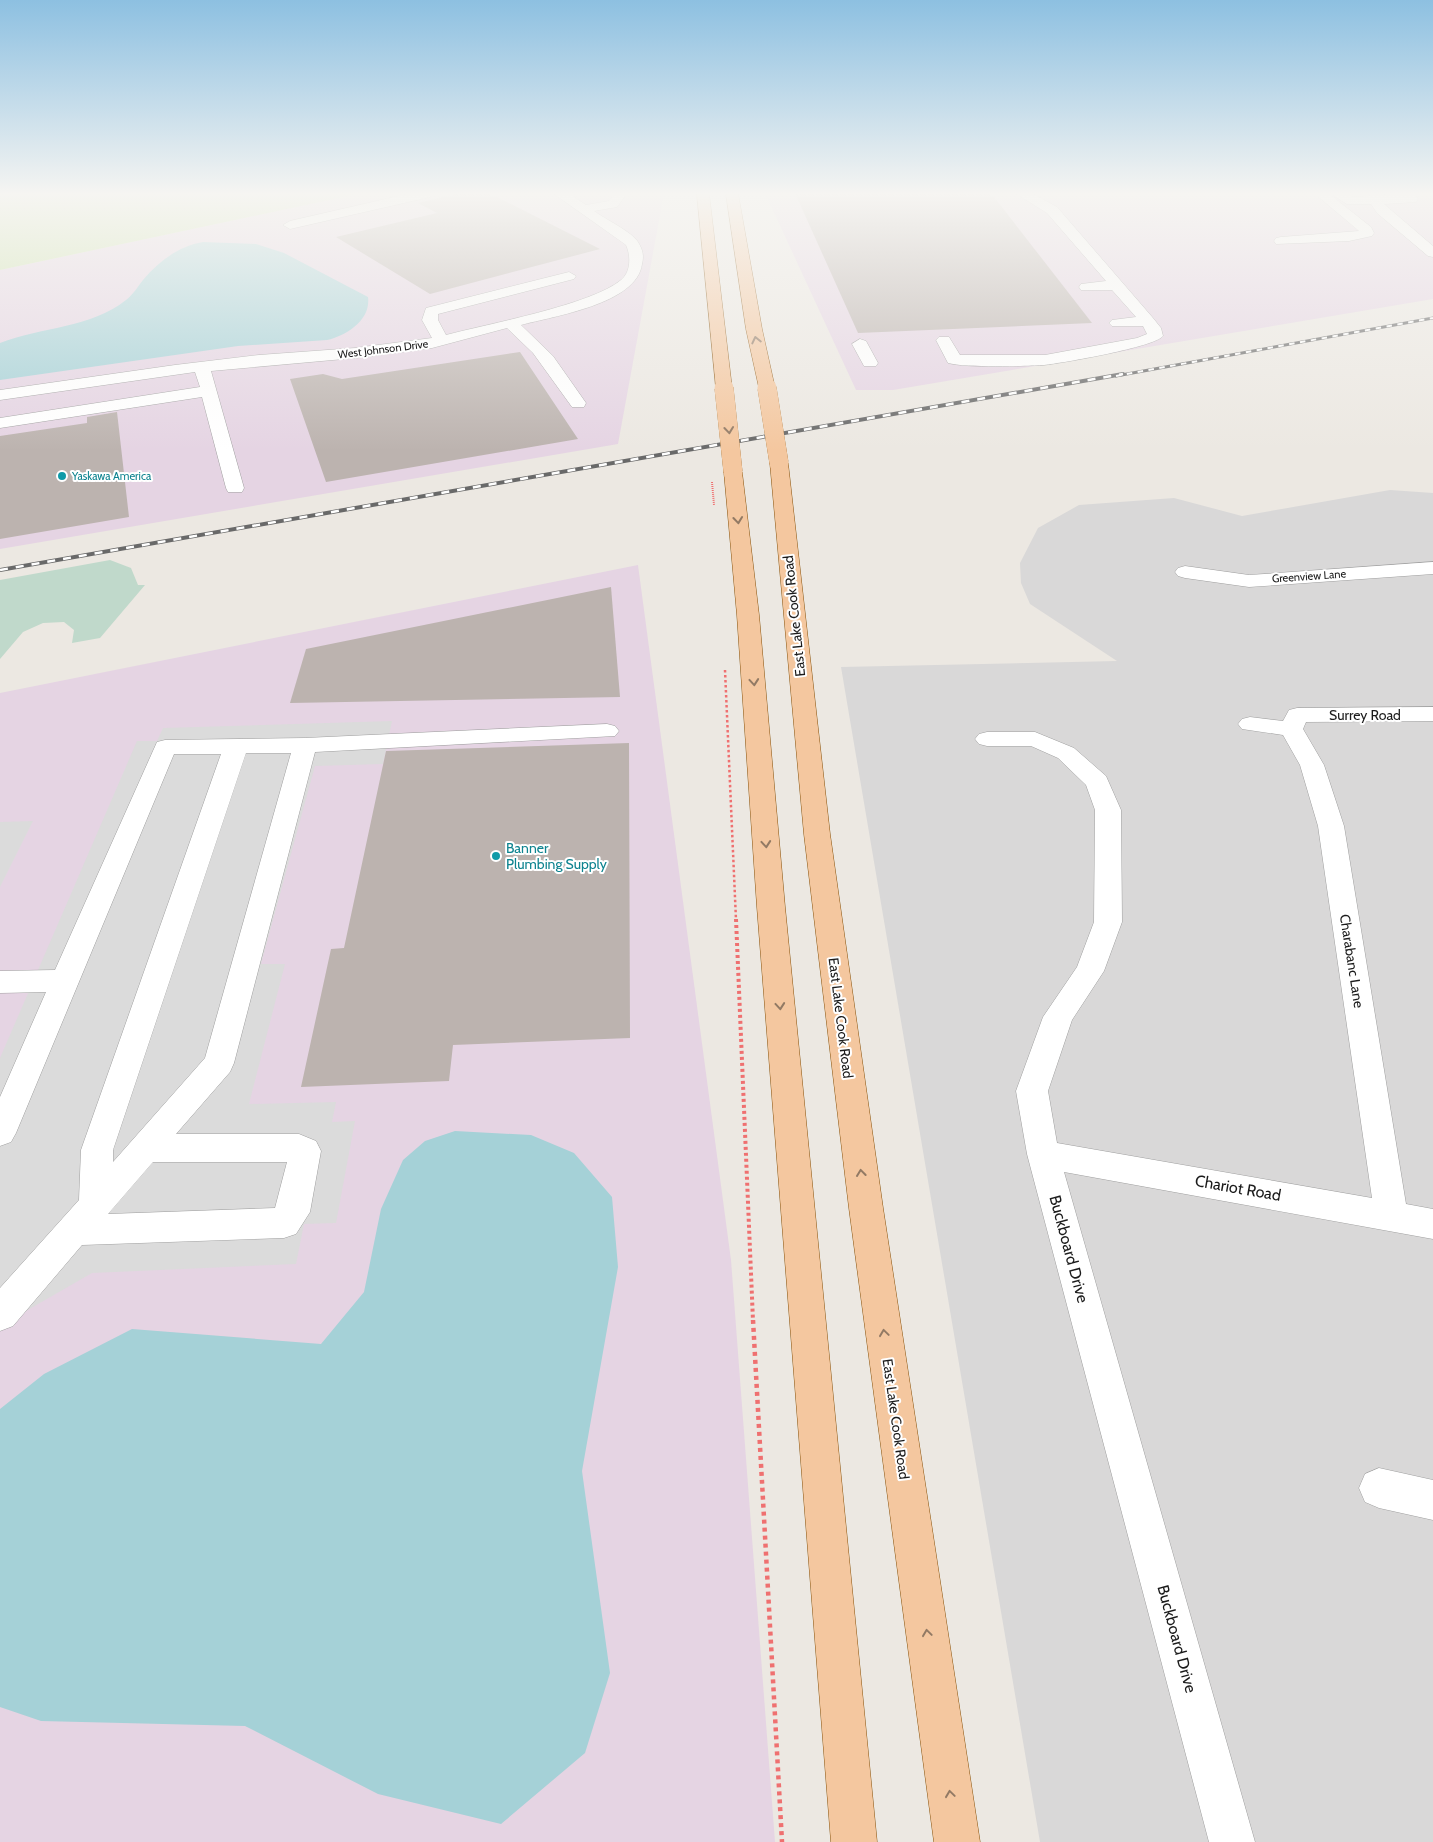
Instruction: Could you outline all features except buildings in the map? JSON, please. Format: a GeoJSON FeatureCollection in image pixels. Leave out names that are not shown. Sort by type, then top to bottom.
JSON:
{"type":"FeatureCollection","features":[{"type":"Feature","properties":{"kind":"main road"},"geometry":{"type":"LineString","coordinates":[[712,279],[748,615],[771,907],[854,1842]]}},
{"type":"Feature","properties":{"kind":"main road","name":"East Lake Cook Road"},"geometry":{"type":"LineString","coordinates":[[746,279],[779,462],[819,854],[864,1198],[957,1842]]}},
{"type":"Feature","properties":{"kind":"street"},"geometry":{"type":"LineString","coordinates":[[441,340],[430,320],[431,311],[556,279]]}},
{"type":"Feature","properties":{"kind":"street","name":"West Johnson Drive"},"geometry":{"type":"LineString","coordinates":[[0,395],[202,367],[363,352],[441,340],[592,301],[626,283],[629,279]]}},
{"type":"Feature","properties":{"kind":"street"},"geometry":{"type":"LineString","coordinates":[[944,340],[954,360],[1045,360],[1141,342],[1155,336],[1153,328],[1148,321],[1112,279]]}},
{"type":"Feature","properties":{"kind":"street"},"geometry":{"type":"LineString","coordinates":[[1086,287],[1117,285]]}},
{"type":"Feature","properties":{"kind":"street"},"geometry":{"type":"LineString","coordinates":[[1117,323],[1148,321]]}},
{"type":"Feature","properties":{"kind":"street"},"geometry":{"type":"LineString","coordinates":[[509,323],[526,334],[540,349],[578,403]]}},
{"type":"Feature","properties":{"kind":"street"},"geometry":{"type":"LineString","coordinates":[[860,344],[870,364]]}},
{"type":"Feature","properties":{"kind":"street"},"geometry":{"type":"LineString","coordinates":[[1016,346],[1026,360]]}},
{"type":"Feature","properties":{"kind":"street"},"geometry":{"type":"LineString","coordinates":[[202,367],[234,488]]}},
{"type":"Feature","properties":{"kind":"street"},"geometry":{"type":"LineString","coordinates":[[0,423],[209,391]]}},
{"type":"Feature","properties":{"kind":"street","name":"Greenview Lane"},"geometry":{"type":"LineString","coordinates":[[1185,572],[1249,581],[1433,568]]}},
{"type":"Feature","properties":{"kind":"street","name":"Surrey Road"},"geometry":{"type":"LineString","coordinates":[[1250,724],[1433,714]]}},
{"type":"Feature","properties":{"kind":"street","name":"Charabanc Lane"},"geometry":{"type":"LineString","coordinates":[[1294,722],[1312,765],[1331,826],[1391,1215]]}},
{"type":"Feature","properties":{"kind":"street"},"geometry":{"type":"LineString","coordinates":[[0,1133],[165,747],[305,745],[606,731]]}},
{"type":"Feature","properties":{"kind":"street","name":"Buckboard Drive"},"geometry":{"type":"LineString","coordinates":[[987,738],[1035,739],[1066,753],[1097,782],[1108,810],[1108,922],[1090,971],[1058,1017],[1032,1092],[1043,1154],[1232,1842]]}},
{"type":"Feature","properties":{"kind":"street"},"geometry":{"type":"LineString","coordinates":[[0,1314],[219,1063],[305,745]]}},
{"type":"Feature","properties":{"kind":"street"},"geometry":{"type":"LineString","coordinates":[[96,1205],[97,1150],[236,746]]}},
{"type":"Feature","properties":{"kind":"street"},"geometry":{"type":"LineString","coordinates":[[0,982],[65,981]]}},
{"type":"Feature","properties":{"kind":"street"},"geometry":{"type":"LineString","coordinates":[[73,1230],[284,1223],[293,1212],[305,1151],[299,1148],[145,1148]]}},
{"type":"Feature","properties":{"kind":"street","name":"Chariot Road"},"geometry":{"type":"LineString","coordinates":[[1043,1154],[1433,1224]]}},
{"type":"Feature","properties":{"kind":"street"},"geometry":{"type":"LineString","coordinates":[[1379,1488],[1433,1500]]}},
{"type":"Feature","properties":{"kind":"path"},"geometry":{"type":"LineString","coordinates":[[714,505],[715,514]]}},
{"type":"Feature","properties":{"kind":"path"},"geometry":{"type":"LineString","coordinates":[[725,668],[754,1349],[782,1842]]}},
{"type":"Feature","properties":{"kind":"shaded area"},"geometry":{"type":"Polygon","coordinates":[[[0,279],[648,279],[618,444],[0,549],[0,279]]]}},
{"type":"Feature","properties":{"kind":"shaded area"},"geometry":{"type":"Polygon","coordinates":[[[805,279],[1433,279],[1433,299],[893,390],[856,390],[805,279]]]}},
{"type":"Feature","properties":{"kind":"shaded area"},"geometry":{"type":"Polygon","coordinates":[[[1390,490],[1433,493],[1433,1842],[1040,1842],[841,667],[1117,661],[1030,604],[1021,583],[1020,563],[1038,528],[1079,505],[1174,498],[1242,516],[1390,490]]]}},
{"type":"Feature","properties":{"kind":"shaded area"},"geometry":{"type":"Polygon","coordinates":[[[638,565],[731,1260],[775,1842],[0,1842],[0,693],[638,565]]]}},
{"type":"Feature","properties":{"kind":"shaded area"},"geometry":{"type":"Polygon","coordinates":[[[392,721],[383,764],[315,766],[261,964],[285,964],[249,1104],[336,1102],[332,1122],[355,1121],[336,1223],[304,1224],[296,1264],[92,1273],[0,1326],[0,1058],[137,741],[157,741],[163,728],[392,721]]]}},
{"type":"Feature","properties":{"kind":"shaded area"},"geometry":{"type":"Polygon","coordinates":[[[33,821],[0,887],[0,822],[33,821]]]}},
{"type":"Feature","properties":{"kind":"green space"},"geometry":{"type":"Polygon","coordinates":[[[110,560],[131,568],[138,585],[145,585],[100,638],[72,643],[74,630],[64,622],[43,623],[23,632],[0,659],[0,580],[110,560]]]}},
{"type":"Feature","properties":{"kind":"water"},"geometry":{"type":"Polygon","coordinates":[[[334,279],[368,297],[368,305],[366,313],[356,325],[335,338],[327,340],[238,346],[0,380],[0,343],[82,322],[97,316],[129,298],[143,280],[334,279]]]}},
{"type":"Feature","properties":{"kind":"water"},"geometry":{"type":"Polygon","coordinates":[[[455,1131],[531,1135],[574,1153],[612,1197],[618,1267],[582,1471],[610,1673],[585,1753],[501,1824],[378,1794],[245,1726],[41,1721],[0,1707],[0,1409],[44,1374],[132,1329],[321,1344],[364,1292],[381,1209],[403,1160],[425,1141],[455,1131]]]}},
{"type":"Feature","properties":{"kind":"railway"},"geometry":{"type":"LineString","coordinates":[[1116,376],[1433,318]]}},
{"type":"Feature","properties":{"kind":"railway"},"geometry":{"type":"LineString","coordinates":[[0,570],[1123,374]]}},
{"type":"Feature","properties":{"kind":"place","name":"Yaskawa America"},"geometry":{"type":"Point","coordinates":[62,476]}},
{"type":"Feature","properties":{"kind":"place","name":"Banner Plumbing Supply"},"geometry":{"type":"Point","coordinates":[496,856]}}]}
